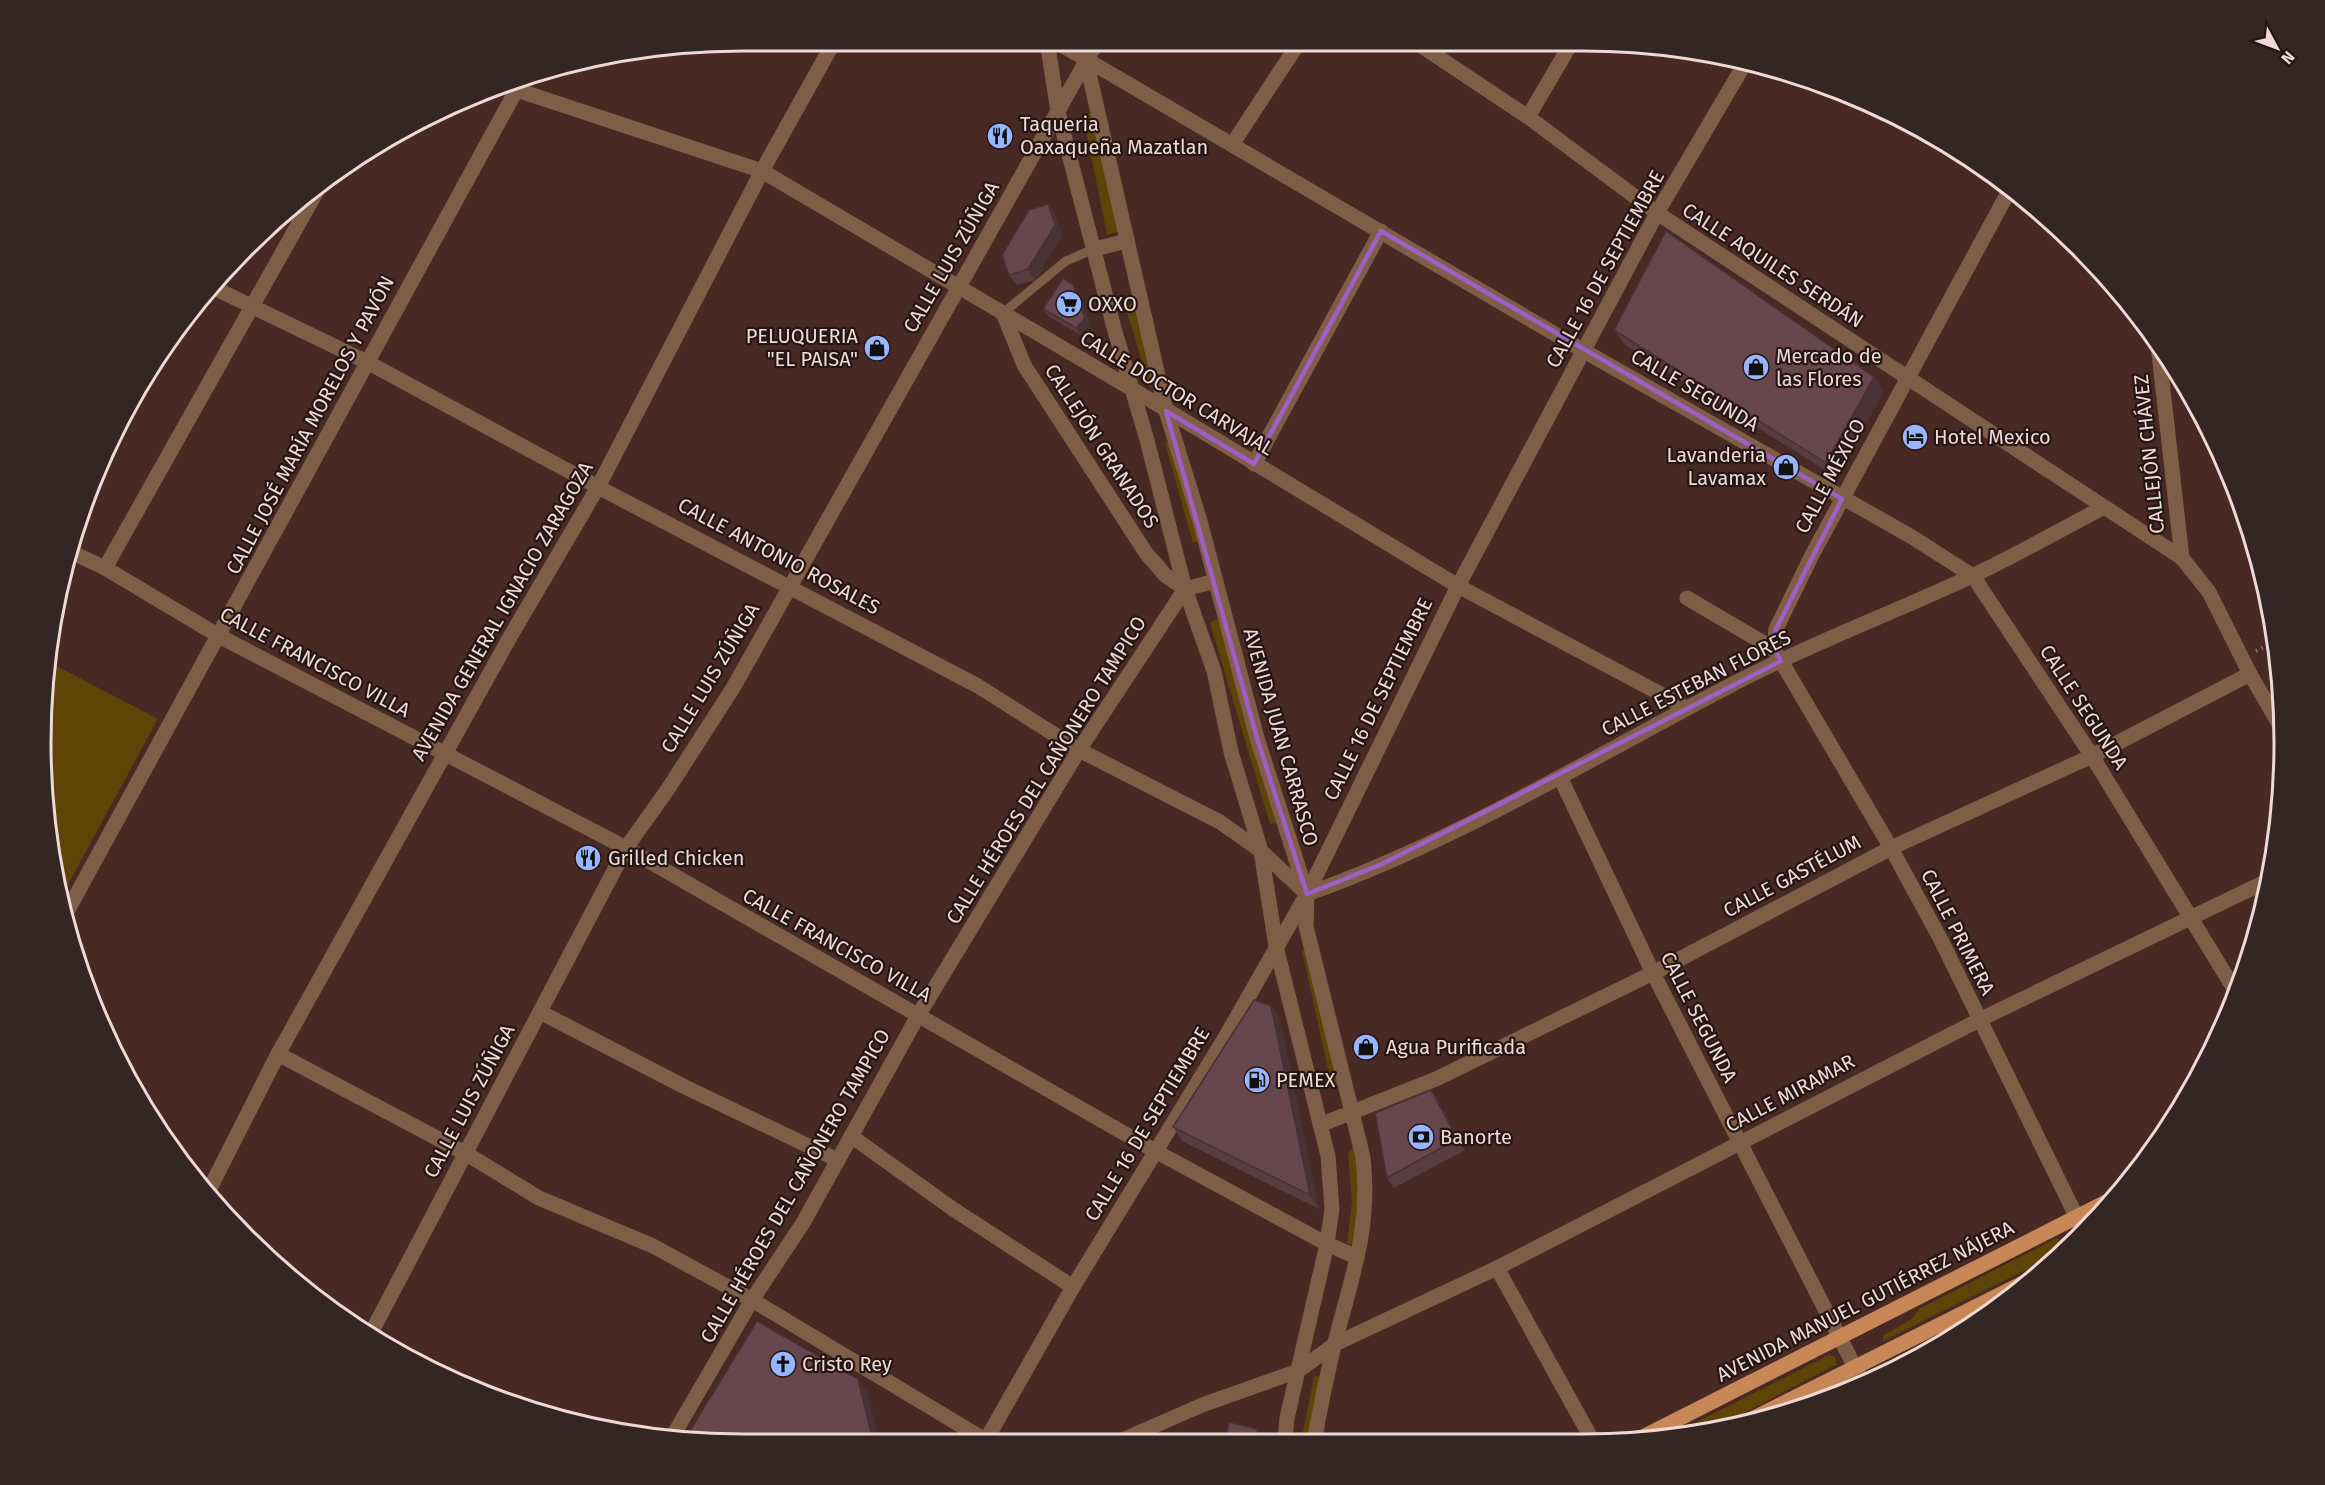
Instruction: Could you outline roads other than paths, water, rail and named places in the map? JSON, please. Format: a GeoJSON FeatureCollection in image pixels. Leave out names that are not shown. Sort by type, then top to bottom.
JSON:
{"type":"FeatureCollection","features":[{"type":"Feature","properties":{"kind":"main road","name":"AVENIDA MANUEL GUTIÉRREZ NÁJERA"},"geometry":{"type":"LineString","coordinates":[[1658,1430],[1763,1378],[1840,1336],[2077,1224]]}},
{"type":"Feature","properties":{"kind":"main road"},"geometry":{"type":"LineString","coordinates":[[1785,1403],[1992,1299]]}},
{"type":"Feature","properties":{"kind":"street","name":"AVENIDA GENERAL IGNACIO ZARAGOZA"},"geometry":{"type":"LineString","coordinates":[[212,1185],[278,1054],[444,754],[598,487],[762,171],[828,51]]}},
{"type":"Feature","properties":{"kind":"street"},"geometry":{"type":"LineString","coordinates":[[1049,51],[1058,112],[1094,249],[1185,589],[1214,671],[1231,752],[1261,851],[1276,946],[1320,1125],[1332,1185],[1327,1244],[1287,1418],[1286,1434]]}},
{"type":"Feature","properties":{"kind":"street"},"geometry":{"type":"LineString","coordinates":[[1233,143],[1293,51]]}},
{"type":"Feature","properties":{"kind":"street","name":"CALLE AQUILES SERDÁN"},"geometry":{"type":"LineString","coordinates":[[1430,51],[1528,117],[1657,213],[2182,558],[2209,592],[2250,674],[2273,714]]}},
{"type":"Feature","properties":{"kind":"street"},"geometry":{"type":"LineString","coordinates":[[1528,117],[1566,51]]}},
{"type":"Feature","properties":{"kind":"street","name":"CALLE LUIS ZÚÑIGA"},"geometry":{"type":"LineString","coordinates":[[374,1327],[626,848],[668,789],[733,688],[957,285],[1058,112],[1084,53]]}},
{"type":"Feature","properties":{"kind":"street","name":"CALLE SEGUNDA"},"geometry":{"type":"LineString","coordinates":[[1084,53],[1584,351],[1842,498],[1973,576],[2092,756],[2230,983]]}},
{"type":"Feature","properties":{"kind":"street","name":"AVENIDA JUAN CARRASCO"},"geometry":{"type":"LineString","coordinates":[[1084,53],[1166,411],[1200,521],[1263,758],[1307,894],[1306,926],[1352,1113],[1366,1181],[1365,1226],[1335,1344],[1316,1434]]}},
{"type":"Feature","properties":{"kind":"street","name":"CALLE 16 DE SEPTIEMBRE"},"geometry":{"type":"LineString","coordinates":[[989,1434],[1073,1287],[1226,1036],[1307,894],[1458,586],[1657,213],[1741,70]]}},
{"type":"Feature","properties":{"kind":"street","name":"CALLE DOCTOR CARVAJAL"},"geometry":{"type":"LineString","coordinates":[[515,90],[596,114],[762,171],[1132,389],[1458,586],[1687,708]]}},
{"type":"Feature","properties":{"kind":"street","name":"CALLE JOSÉ MARÍA MORELOS Y PAVÓN"},"geometry":{"type":"LineString","coordinates":[[71,903],[219,636],[367,362],[506,93]]}},
{"type":"Feature","properties":{"kind":"street","name":"CALLE MÉXICO"},"geometry":{"type":"LineString","coordinates":[[1778,655],[1776,629],[1842,498],[2006,196]]}},
{"type":"Feature","properties":{"kind":"street"},"geometry":{"type":"LineString","coordinates":[[105,568],[310,204]]}},
{"type":"Feature","properties":{"kind":"street"},"geometry":{"type":"LineString","coordinates":[[1254,464],[1381,231]]}},
{"type":"Feature","properties":{"kind":"street"},"geometry":{"type":"LineString","coordinates":[[1094,249],[1127,241]]}},
{"type":"Feature","properties":{"kind":"street","name":"CALLE ANTONIO ROSALES"},"geometry":{"type":"LineString","coordinates":[[220,291],[367,362],[598,487],[978,686],[1079,750],[1221,822],[1261,851],[1307,894]]}},
{"type":"Feature","properties":{"kind":"street","name":"CALLEJÓN GRANADOS"},"geometry":{"type":"LineString","coordinates":[[1003,313],[1024,365],[1146,553],[1165,575],[1185,589]]}},
{"type":"Feature","properties":{"kind":"street","name":"CALLEJÓN CHÁVEZ"},"geometry":{"type":"LineString","coordinates":[[2160,363],[2182,558]]}},
{"type":"Feature","properties":{"kind":"street","name":"CALLE ESTEBAN FLORES"},"geometry":{"type":"LineString","coordinates":[[1307,894],[1382,864],[1560,777],[1687,708],[1778,655],[1973,576],[2104,507]]}},
{"type":"Feature","properties":{"kind":"street","name":"CALLE FRANCISCO VILLA"},"geometry":{"type":"LineString","coordinates":[[78,555],[105,568],[219,636],[626,848],[1155,1151],[1327,1244],[1357,1257]]}},
{"type":"Feature","properties":{"kind":"street"},"geometry":{"type":"LineString","coordinates":[[1185,589],[1215,581]]}},
{"type":"Feature","properties":{"kind":"street","name":"CALLE HÉROES DEL CAÑONERO TAMPICO"},"geometry":{"type":"LineString","coordinates":[[676,1431],[752,1300],[803,1223],[919,1014],[1079,750],[1185,589]]}},
{"type":"Feature","properties":{"kind":"street"},"geometry":{"type":"LineString","coordinates":[[1687,598],[1778,655]]}},
{"type":"Feature","properties":{"kind":"street","name":"CALLE PRIMERA"},"geometry":{"type":"LineString","coordinates":[[1778,655],[1891,848],[1941,940],[2079,1222]]}},
{"type":"Feature","properties":{"kind":"street","name":"CALLE GASTÉLUM"},"geometry":{"type":"LineString","coordinates":[[1320,1125],[1436,1079],[1653,974],[1891,848],[2092,756],[2250,674]]}},
{"type":"Feature","properties":{"kind":"street","name":"CALLE SEGUNDA"},"geometry":{"type":"LineString","coordinates":[[1560,777],[1653,974],[1856,1368]]}},
{"type":"Feature","properties":{"kind":"street","name":"CALLE MIRAMAR"},"geometry":{"type":"LineString","coordinates":[[1136,1434],[1202,1405],[1298,1371],[1335,1344],[1497,1268],[1979,1020],[2259,886]]}},
{"type":"Feature","properties":{"kind":"street"},"geometry":{"type":"LineString","coordinates":[[540,1012],[685,1087],[838,1160]]}},
{"type":"Feature","properties":{"kind":"street"},"geometry":{"type":"LineString","coordinates":[[278,1054],[465,1153],[539,1198],[653,1246],[752,1300],[976,1434]]}},
{"type":"Feature","properties":{"kind":"street"},"geometry":{"type":"LineString","coordinates":[[851,1136],[953,1209],[1073,1287]]}},
{"type":"Feature","properties":{"kind":"street"},"geometry":{"type":"LineString","coordinates":[[1497,1268],[1589,1434]]}},
{"type":"Feature","properties":{"kind":"street"},"geometry":{"type":"LineString","coordinates":[[1856,1368],[1860,1376]]}},
{"type":"Feature","properties":{"kind":"lane"},"geometry":{"type":"LineString","coordinates":[[1003,313],[1066,261],[1094,249]]}},
{"type":"Feature","properties":{"kind":"place","name":"Taqueria Oaxaqueña Mazatlan"},"geometry":{"type":"Point","coordinates":[1000,136]}},
{"type":"Feature","properties":{"kind":"place","name":"OXXO"},"geometry":{"type":"Point","coordinates":[1069,304]}},
{"type":"Feature","properties":{"kind":"place","name":"PELUQUERIA \"EL PAISA\""},"geometry":{"type":"Point","coordinates":[877,348]}},
{"type":"Feature","properties":{"kind":"place","name":"Mercado de las Flores"},"geometry":{"type":"Point","coordinates":[1756,367]}},
{"type":"Feature","properties":{"kind":"place","name":"Hotel Mexico"},"geometry":{"type":"Point","coordinates":[1915,437]}},
{"type":"Feature","properties":{"kind":"place","name":"Lavanderia Lavamax"},"geometry":{"type":"Point","coordinates":[1786,467]}},
{"type":"Feature","properties":{"kind":"place","name":"Grilled Chicken"},"geometry":{"type":"Point","coordinates":[588,858]}},
{"type":"Feature","properties":{"kind":"place","name":"Agua Purificada"},"geometry":{"type":"Point","coordinates":[1366,1047]}},
{"type":"Feature","properties":{"kind":"place","name":"PEMEX"},"geometry":{"type":"Point","coordinates":[1257,1080]}},
{"type":"Feature","properties":{"kind":"place","name":"Banorte"},"geometry":{"type":"Point","coordinates":[1421,1137]}},
{"type":"Feature","properties":{"kind":"place","name":"Cristo Rey"},"geometry":{"type":"Point","coordinates":[783,1364]}}]}
